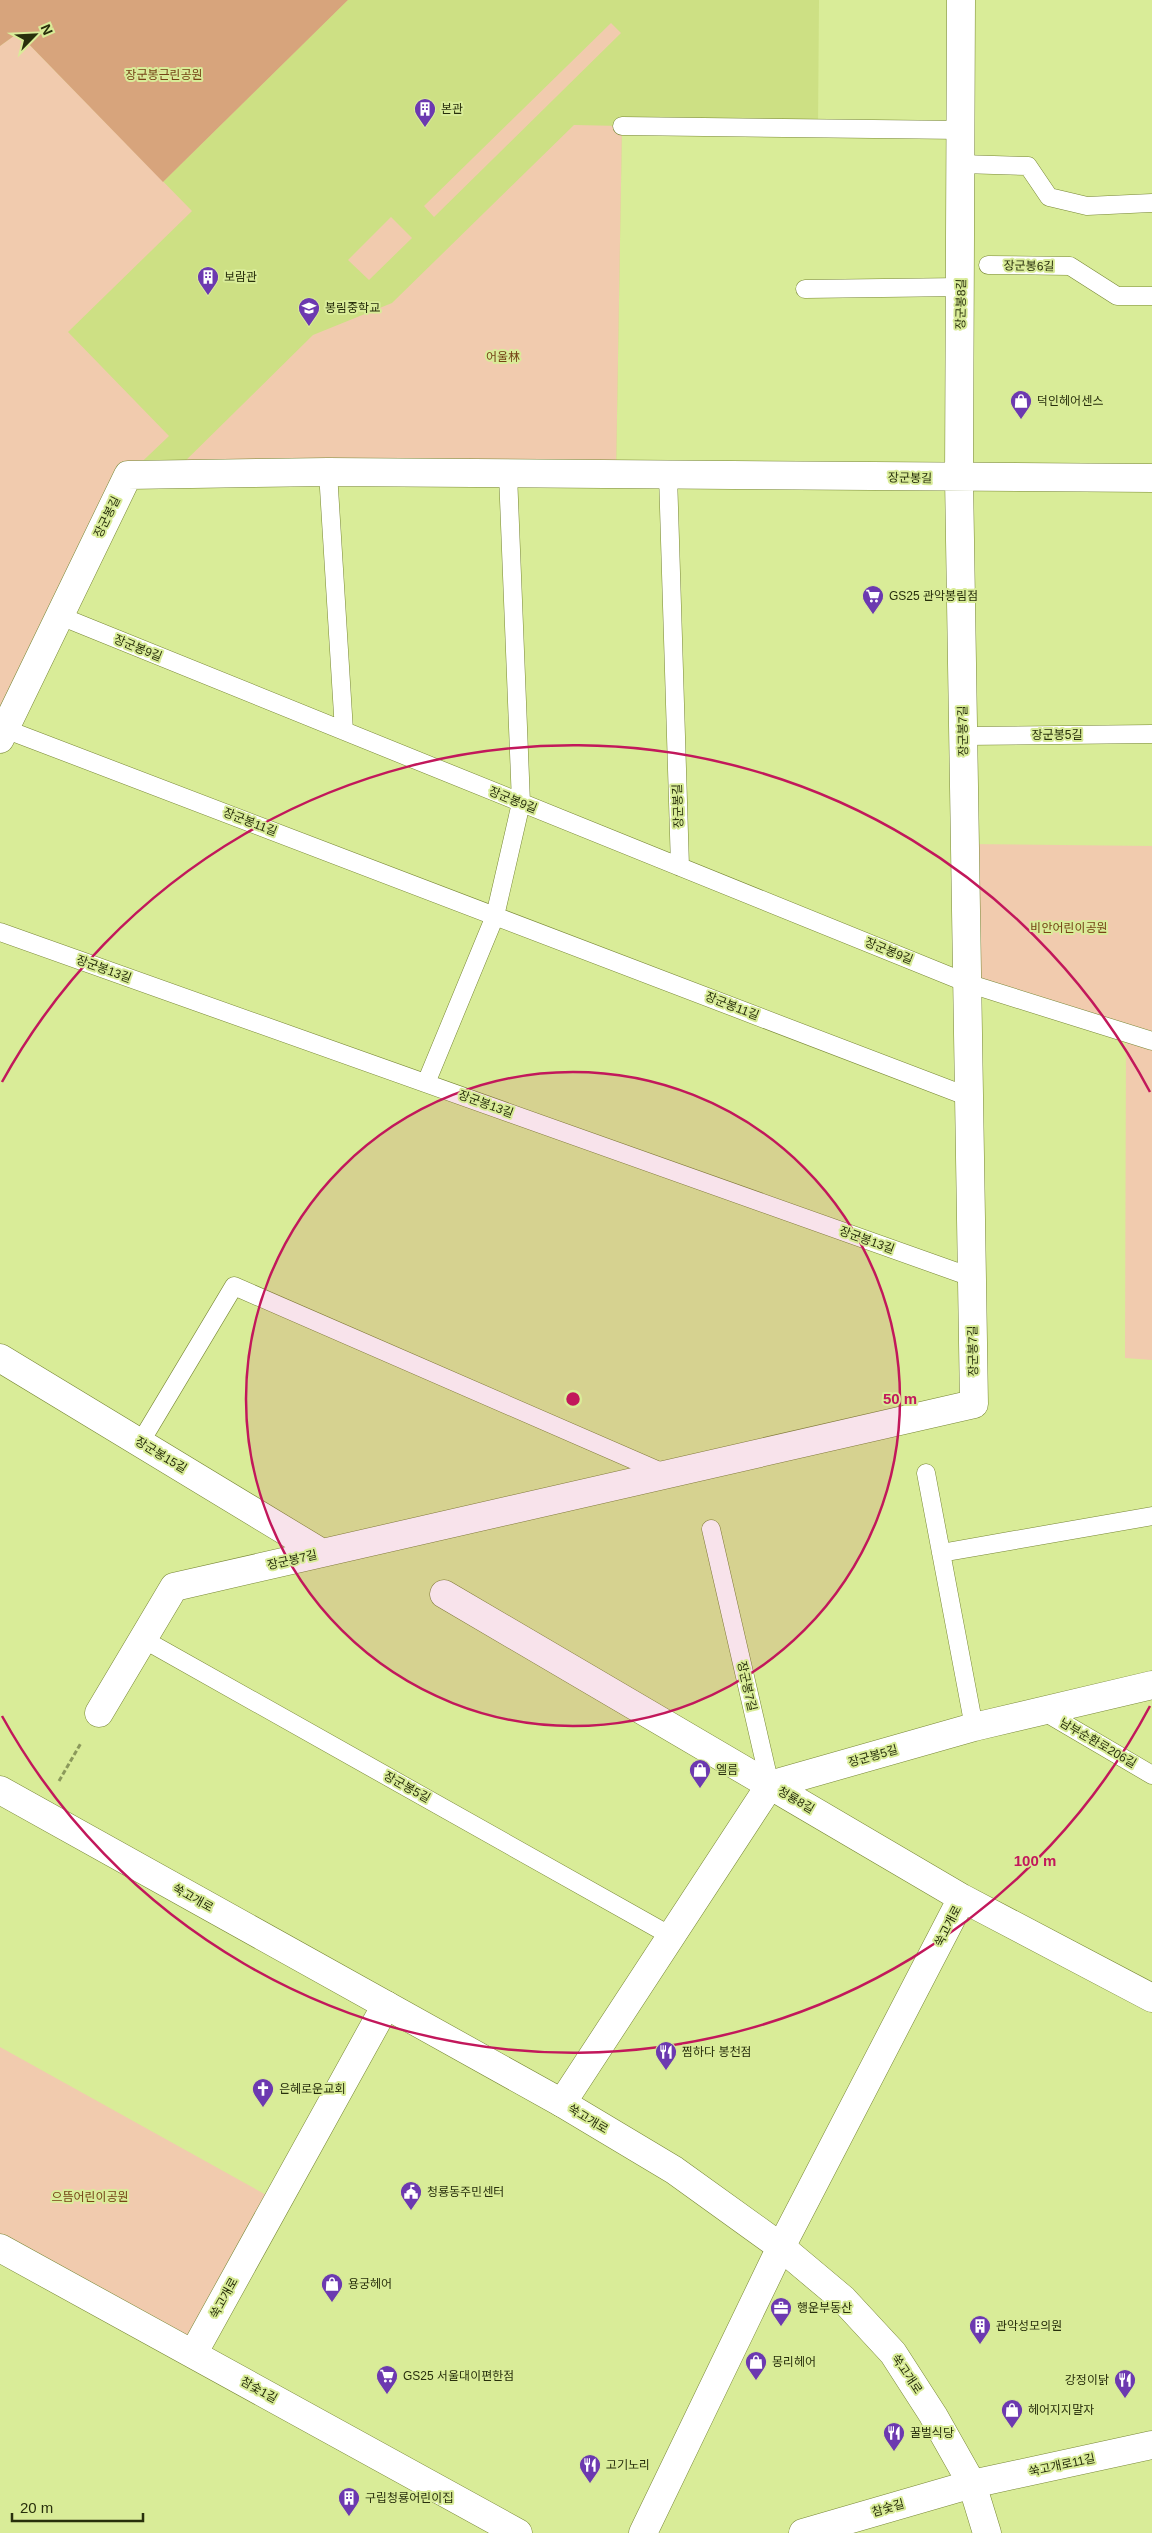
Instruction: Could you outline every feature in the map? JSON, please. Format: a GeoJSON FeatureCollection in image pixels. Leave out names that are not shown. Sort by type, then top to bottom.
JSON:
{"type":"FeatureCollection","features":[{"type":"Feature","properties":{"kind":"street","name":"장군봉8길"},"geometry":{"type":"LineString","coordinates":[[959,478],[962,130],[961,0]]}},
{"type":"Feature","properties":{"kind":"street","name":"장군봉길"},"geometry":{"type":"LineString","coordinates":[[2,734],[128,475],[328,472],[1152,478]]}},
{"type":"Feature","properties":{"kind":"street","name":"장군봉7길"},"geometry":{"type":"LineString","coordinates":[[99,1713],[174,1587],[974,1404],[959,478]]}},
{"type":"Feature","properties":{"kind":"street","name":"장군봉15길"},"geometry":{"type":"LineString","coordinates":[[0,1358],[322,1553]]}},
{"type":"Feature","properties":{"kind":"street","name":"청룡8길"},"geometry":{"type":"LineString","coordinates":[[444,1594],[962,1898],[1152,1998]]}},
{"type":"Feature","properties":{"kind":"street","name":"장군봉5길"},"geometry":{"type":"LineString","coordinates":[[770,1785],[974,1727],[1152,1685]]}},
{"type":"Feature","properties":{"kind":"street"},"geometry":{"type":"LineString","coordinates":[[562,2103],[770,1785]]}},
{"type":"Feature","properties":{"kind":"street","name":"쑥고개로"},"geometry":{"type":"LineString","coordinates":[[0,1790],[562,2103],[674,2170],[781,2247],[843,2299],[893,2353],[933,2415],[972,2484],[987,2533]]}},
{"type":"Feature","properties":{"kind":"street","name":"쑥고개로"},"geometry":{"type":"LineString","coordinates":[[643,2533],[781,2247],[962,1898]]}},
{"type":"Feature","properties":{"kind":"street","name":"쑥고개로"},"geometry":{"type":"LineString","coordinates":[[193,2354],[386,2005]]}},
{"type":"Feature","properties":{"kind":"street","name":"참숯1길"},"geometry":{"type":"LineString","coordinates":[[0,2248],[518,2533]]}},
{"type":"Feature","properties":{"kind":"street","name":"쑥고개로11길"},"geometry":{"type":"LineString","coordinates":[[972,2484],[1152,2445]]}},
{"type":"Feature","properties":{"kind":"street","name":"참숯길"},"geometry":{"type":"LineString","coordinates":[[804,2533],[972,2484]]}},
{"type":"Feature","properties":{"kind":"lane"},"geometry":{"type":"LineString","coordinates":[[622,126],[962,130]]}},
{"type":"Feature","properties":{"kind":"lane"},"geometry":{"type":"LineString","coordinates":[[961,164],[1028,166],[1049,197],[1088,206],[1152,203]]}},
{"type":"Feature","properties":{"kind":"lane","name":"장군봉6길"},"geometry":{"type":"LineString","coordinates":[[988,265],[1070,266],[1117,296],[1152,296]]}},
{"type":"Feature","properties":{"kind":"lane"},"geometry":{"type":"LineString","coordinates":[[806,289],[961,287]]}},
{"type":"Feature","properties":{"kind":"lane"},"geometry":{"type":"LineString","coordinates":[[328,472],[344,731]]}},
{"type":"Feature","properties":{"kind":"lane"},"geometry":{"type":"LineString","coordinates":[[426,1083],[495,916],[521,803],[508,474]]}},
{"type":"Feature","properties":{"kind":"lane","name":"장군봉길"},"geometry":{"type":"LineString","coordinates":[[668,475],[680,866]]}},
{"type":"Feature","properties":{"kind":"lane","name":"장군봉9길"},"geometry":{"type":"LineString","coordinates":[[60,616],[967,983]]}},
{"type":"Feature","properties":{"kind":"lane","name":"장군봉11길"},"geometry":{"type":"LineString","coordinates":[[2,734],[495,916],[969,1096]]}},
{"type":"Feature","properties":{"kind":"lane","name":"장군봉5길"},"geometry":{"type":"LineString","coordinates":[[963,736],[1152,734]]}},
{"type":"Feature","properties":{"kind":"lane","name":"장군봉13길"},"geometry":{"type":"LineString","coordinates":[[0,932],[971,1277]]}},
{"type":"Feature","properties":{"kind":"lane"},"geometry":{"type":"LineString","coordinates":[[967,983],[1152,1042]]}},
{"type":"Feature","properties":{"kind":"lane"},"geometry":{"type":"LineString","coordinates":[[140,1443],[234,1286],[666,1474]]}},
{"type":"Feature","properties":{"kind":"lane"},"geometry":{"type":"LineString","coordinates":[[926,1474],[974,1727]]}},
{"type":"Feature","properties":{"kind":"lane"},"geometry":{"type":"LineString","coordinates":[[941,1553],[1152,1516]]}},
{"type":"Feature","properties":{"kind":"lane","name":"장군봉7길"},"geometry":{"type":"LineString","coordinates":[[711,1529],[770,1785]]}},
{"type":"Feature","properties":{"kind":"lane","name":"장군봉5길"},"geometry":{"type":"LineString","coordinates":[[143,1639],[671,1936]]}},
{"type":"Feature","properties":{"kind":"lane","name":"남부순환로206길"},"geometry":{"type":"LineString","coordinates":[[1043,1711],[1152,1775]]}},
{"type":"Feature","properties":{"kind":"path"},"geometry":{"type":"LineString","coordinates":[[40,1812],[99,1713]]}},
{"type":"Feature","properties":{"kind":"shaded area","name":"봉림중학교"},"geometry":{"type":"Polygon","coordinates":[[[348,0],[819,0],[818,128],[622,126],[616,474],[128,475],[0,739],[0,46],[163,182],[348,0]]]}},
{"type":"Feature","properties":{"kind":"green space","name":"장군봉근린공원"},"geometry":{"type":"Polygon","coordinates":[[[0,0],[348,0],[163,182],[18,33],[0,46],[0,0]]]}},
{"type":"Feature","properties":{"kind":"green space"},"geometry":{"type":"Polygon","coordinates":[[[611,23],[621,33],[434,217],[424,206],[611,23]]]}},
{"type":"Feature","properties":{"kind":"green space"},"geometry":{"type":"Polygon","coordinates":[[[18,33],[192,211],[68,332],[169,436],[128,475],[0,739],[0,46],[18,33]]]}},
{"type":"Feature","properties":{"kind":"green space","name":"어울林"},"geometry":{"type":"Polygon","coordinates":[[[574,125],[622,126],[616,474],[172,474],[313,335],[392,303],[574,125]]]}},
{"type":"Feature","properties":{"kind":"green space"},"geometry":{"type":"Polygon","coordinates":[[[391,217],[412,238],[369,280],[348,260],[391,217]]]}},
{"type":"Feature","properties":{"kind":"green space","name":"비안어린이공원"},"geometry":{"type":"Polygon","coordinates":[[[965,844],[1152,846],[1152,1360],[1125,1358],[1126,1034],[967,983],[965,844]]]}},
{"type":"Feature","properties":{"kind":"green space","name":"으뜸어린이공원"},"geometry":{"type":"Polygon","coordinates":[[[0,2047],[277,2201],[193,2354],[0,2248],[0,2047]]]}},
{"type":"Feature","properties":{"kind":"place","name":"본관"},"geometry":{"type":"Point","coordinates":[425,128]}},
{"type":"Feature","properties":{"kind":"place","name":"보람관"},"geometry":{"type":"Point","coordinates":[208,296]}},
{"type":"Feature","properties":{"kind":"place","name":"봉림중학교"},"geometry":{"type":"Point","coordinates":[309,327]}},
{"type":"Feature","properties":{"kind":"place","name":"덕인헤어센스"},"geometry":{"type":"Point","coordinates":[1021,420]}},
{"type":"Feature","properties":{"kind":"place","name":"GS25 관악봉림점"},"geometry":{"type":"Point","coordinates":[873,615]}},
{"type":"Feature","properties":{"kind":"place","name":"엘름"},"geometry":{"type":"Point","coordinates":[700,1789]}},
{"type":"Feature","properties":{"kind":"place","name":"찜하다 봉천점"},"geometry":{"type":"Point","coordinates":[666,2071]}},
{"type":"Feature","properties":{"kind":"place","name":"은혜로운교회"},"geometry":{"type":"Point","coordinates":[263,2108]}},
{"type":"Feature","properties":{"kind":"place","name":"청룡동주민센터"},"geometry":{"type":"Point","coordinates":[411,2211]}},
{"type":"Feature","properties":{"kind":"place","name":"용궁헤어"},"geometry":{"type":"Point","coordinates":[332,2303]}},
{"type":"Feature","properties":{"kind":"place","name":"행운부동산"},"geometry":{"type":"Point","coordinates":[781,2327]}},
{"type":"Feature","properties":{"kind":"place","name":"관악성모의원"},"geometry":{"type":"Point","coordinates":[980,2345]}},
{"type":"Feature","properties":{"kind":"place","name":"몽리헤어"},"geometry":{"type":"Point","coordinates":[756,2381]}},
{"type":"Feature","properties":{"kind":"place","name":"GS25 서울대이편한점"},"geometry":{"type":"Point","coordinates":[387,2395]}},
{"type":"Feature","properties":{"kind":"place","name":"강정이닭"},"geometry":{"type":"Point","coordinates":[1125,2399]}},
{"type":"Feature","properties":{"kind":"place","name":"헤어지지말자"},"geometry":{"type":"Point","coordinates":[1012,2429]}},
{"type":"Feature","properties":{"kind":"place","name":"꿀벌식당"},"geometry":{"type":"Point","coordinates":[894,2452]}},
{"type":"Feature","properties":{"kind":"place","name":"고기노리"},"geometry":{"type":"Point","coordinates":[590,2484]}},
{"type":"Feature","properties":{"kind":"place","name":"구립청룡어린이집"},"geometry":{"type":"Point","coordinates":[349,2517]}}]}
